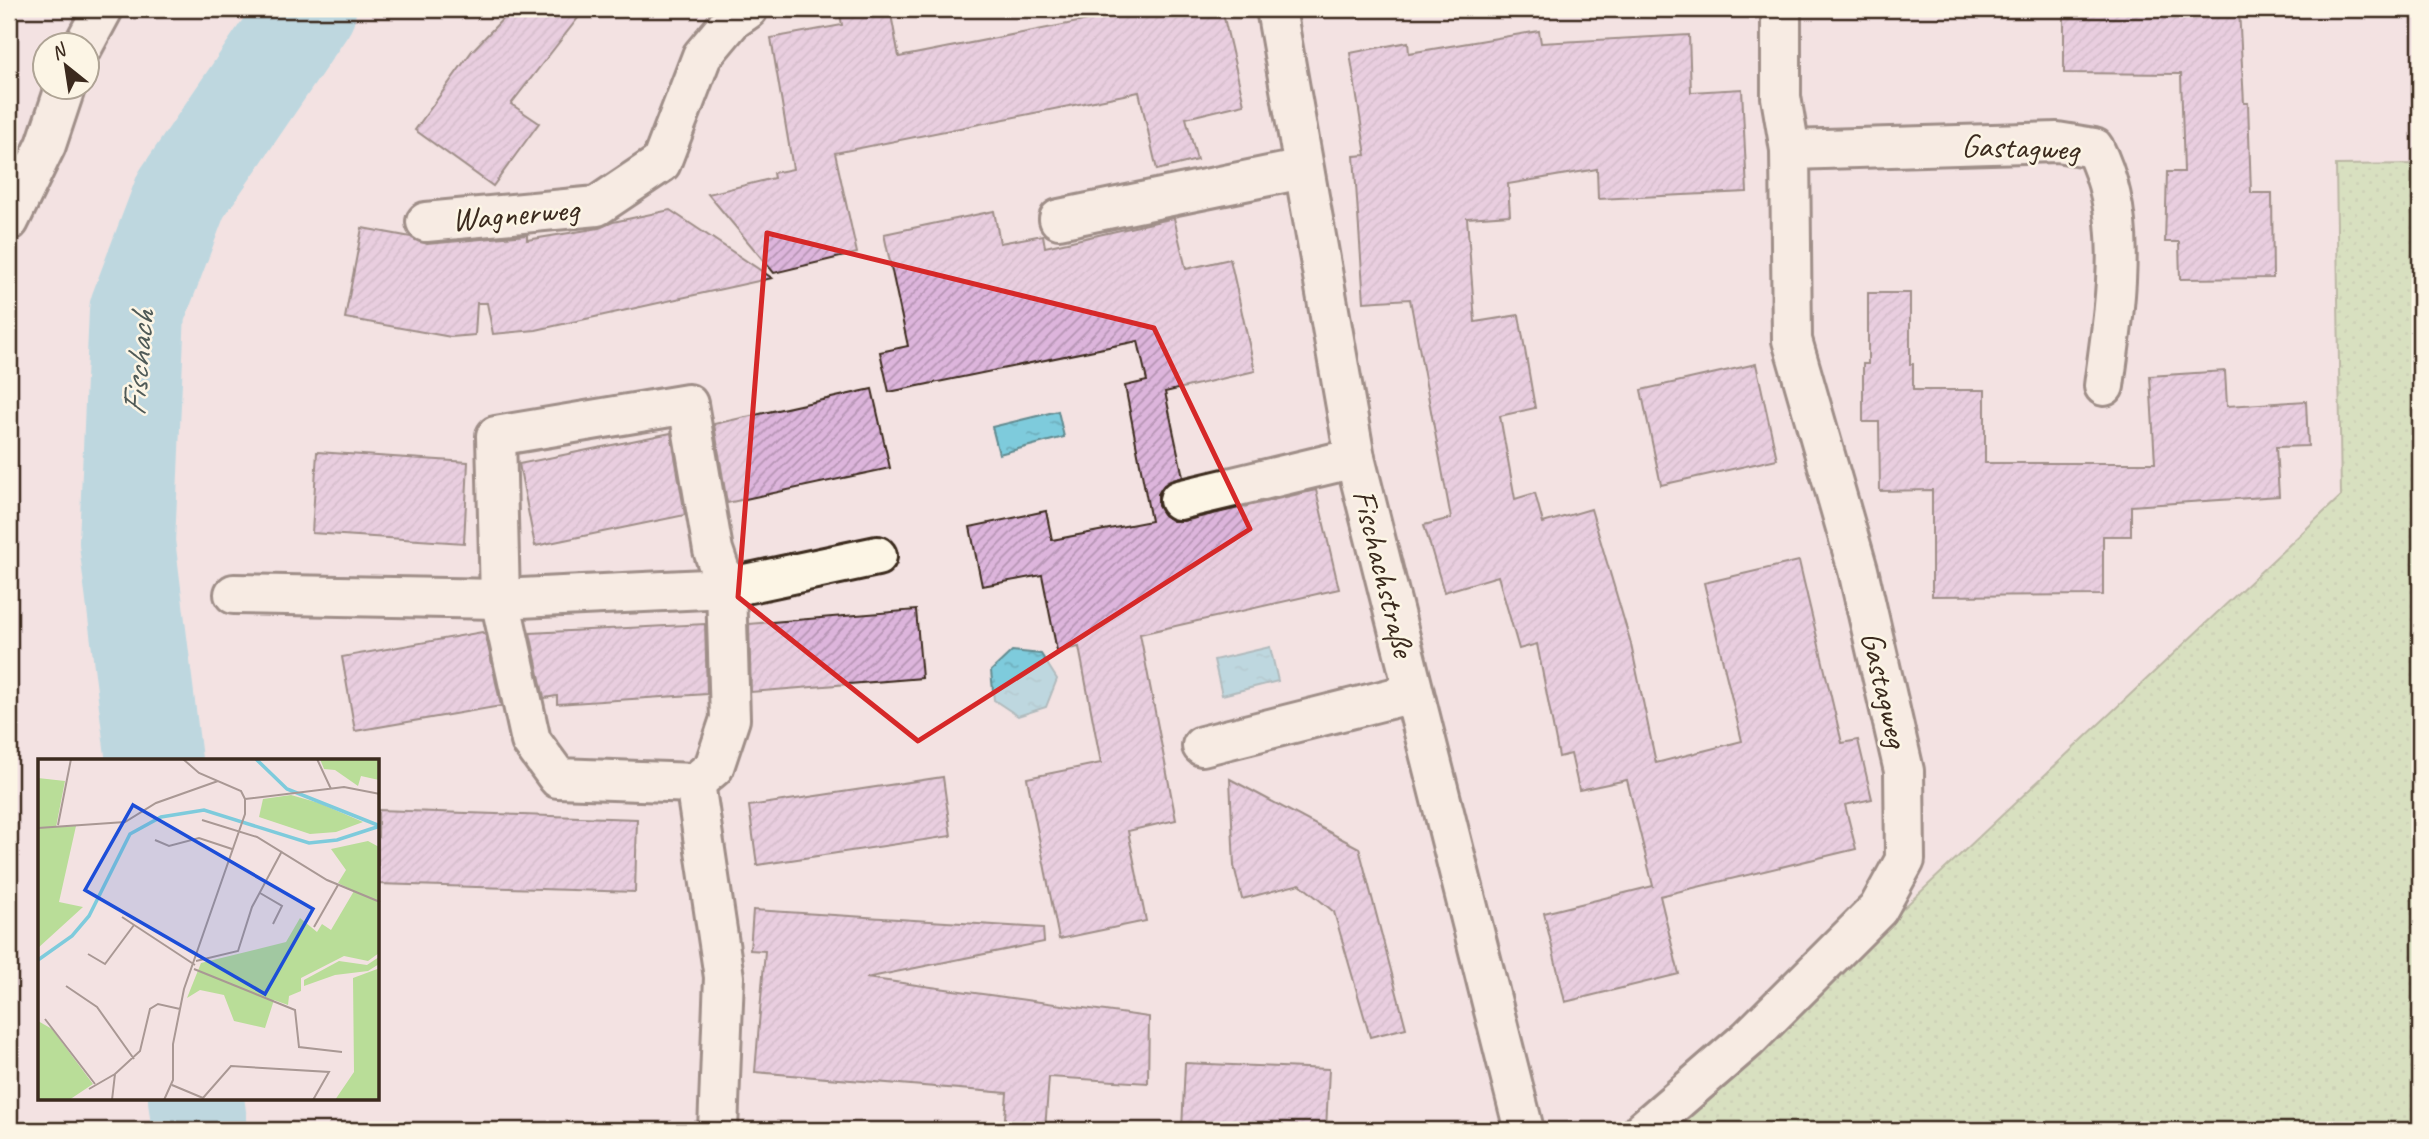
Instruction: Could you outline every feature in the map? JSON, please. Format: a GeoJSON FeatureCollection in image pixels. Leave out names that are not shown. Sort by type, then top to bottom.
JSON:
{"type":"FeatureCollection","features":[{"type":"Feature","properties":{"kind":"street"},"geometry":{"type":"LineString","coordinates":[[91,32],[103,9]]}},
{"type":"Feature","properties":{"kind":"street","name":"Wagnerweg"},"geometry":{"type":"LineString","coordinates":[[426,222],[597,206],[662,163],[702,56],[732,20],[748,9]]}},
{"type":"Feature","properties":{"kind":"street","name":"Fischachstraße"},"geometry":{"type":"LineString","coordinates":[[1276,9],[1355,458],[1524,1130]]}},
{"type":"Feature","properties":{"kind":"street","name":"Gastagweg"},"geometry":{"type":"LineString","coordinates":[[1643,1130],[1748,1039],[1878,909],[1905,860],[1904,771],[1858,570],[1792,341],[1790,150],[1781,97],[1781,9]]}},
{"type":"Feature","properties":{"kind":"street"},"geometry":{"type":"LineString","coordinates":[[9,221],[46,145],[60,102]]}},
{"type":"Feature","properties":{"kind":"street","name":"Gastagweg"},"geometry":{"type":"LineString","coordinates":[[1790,150],[2057,142],[2094,148],[2112,196],[2117,283],[2104,386]]}},
{"type":"Feature","properties":{"kind":"street"},"geometry":{"type":"LineString","coordinates":[[1059,219],[1303,169]]}},
{"type":"Feature","properties":{"kind":"street"},"geometry":{"type":"LineString","coordinates":[[688,404],[713,550],[726,588],[730,719],[714,767],[695,783],[558,778],[531,741],[500,600],[496,436],[688,404]]}},
{"type":"Feature","properties":{"kind":"street"},"geometry":{"type":"LineString","coordinates":[[1179,500],[1355,458]]}},
{"type":"Feature","properties":{"kind":"street"},"geometry":{"type":"LineString","coordinates":[[234,594],[500,600],[726,588],[877,556]]}},
{"type":"Feature","properties":{"kind":"street"},"geometry":{"type":"LineString","coordinates":[[1202,746],[1413,693]]}},
{"type":"Feature","properties":{"kind":"street"},"geometry":{"type":"LineString","coordinates":[[695,783],[724,977],[718,1130]]}},
{"type":"Feature","properties":{"kind":"highlighted area"},"geometry":{"type":"Polygon","coordinates":[[[767,233],[1154,328],[1250,529],[918,741],[738,597],[767,233]]]}},
{"type":"Feature","properties":{"kind":"green space"},"geometry":{"type":"Polygon","coordinates":[[[2420,164],[2420,1130],[1668,1130],[2341,496],[2336,165],[2420,164]]]}},
{"type":"Feature","properties":{"kind":"water"},"geometry":{"type":"Polygon","coordinates":[[[1058,411],[1064,437],[999,454],[992,427],[1058,411]]]}},
{"type":"Feature","properties":{"kind":"water"},"geometry":{"type":"Polygon","coordinates":[[[1270,647],[1278,681],[1222,695],[1214,660],[1270,647]]]}},
{"type":"Feature","properties":{"kind":"water"},"geometry":{"type":"Polygon","coordinates":[[[1012,651],[1041,654],[1057,679],[1046,707],[1018,716],[994,700],[991,671],[1012,651]]]}},
{"type":"Feature","properties":{"kind":"building"},"geometry":{"type":"Polygon","coordinates":[[[512,9],[585,9],[511,104],[539,123],[493,186],[415,130],[472,51],[512,9]]]}},
{"type":"Feature","properties":{"kind":"building"},"geometry":{"type":"Polygon","coordinates":[[[839,9],[890,9],[899,57],[1144,9],[1222,9],[1244,104],[1186,118],[1197,160],[1157,170],[1139,92],[835,153],[857,253],[774,273],[708,194],[774,178],[773,173],[793,169],[771,38],[842,25],[839,9]]]}},
{"type":"Feature","properties":{"kind":"building"},"geometry":{"type":"Polygon","coordinates":[[[2064,9],[2239,9],[2244,103],[2248,103],[2251,193],[2272,193],[2273,278],[2180,279],[2179,242],[2165,242],[2167,172],[2184,172],[2181,74],[2064,73],[2064,9]]]}},
{"type":"Feature","properties":{"kind":"building"},"geometry":{"type":"Polygon","coordinates":[[[1539,31],[1541,43],[1689,35],[1691,92],[1742,89],[1747,192],[1598,199],[1597,169],[1508,184],[1510,215],[1467,218],[1475,322],[1519,315],[1535,408],[1500,416],[1515,499],[1535,493],[1543,523],[1591,509],[1630,640],[1656,763],[1742,741],[1704,583],[1799,561],[1842,743],[1858,740],[1872,799],[1845,805],[1856,849],[1660,896],[1679,974],[1565,1002],[1544,913],[1653,886],[1627,780],[1579,790],[1571,754],[1559,757],[1537,644],[1519,649],[1498,576],[1444,592],[1424,525],[1451,518],[1410,299],[1364,302],[1354,156],[1366,155],[1350,53],[1408,42],[1409,53],[1539,31]]]}},
{"type":"Feature","properties":{"kind":"building"},"geometry":{"type":"Polygon","coordinates":[[[670,210],[772,278],[536,330],[493,334],[487,303],[477,303],[475,335],[451,337],[345,318],[362,228],[411,237],[427,244],[527,235],[527,240],[599,228],[613,222],[670,210]]]}},
{"type":"Feature","properties":{"kind":"building"},"geometry":{"type":"Polygon","coordinates":[[[994,211],[1000,243],[1043,235],[1045,247],[1174,218],[1186,269],[1230,259],[1255,371],[1165,392],[1183,477],[1164,485],[1158,494],[1158,506],[1164,515],[1173,521],[1183,521],[1316,490],[1339,589],[1140,634],[1176,820],[1128,831],[1146,921],[1059,939],[1027,778],[1101,763],[1079,647],[1057,651],[1042,575],[982,586],[970,527],[1046,511],[1052,540],[1151,521],[1125,386],[1147,381],[1138,341],[889,392],[880,352],[908,346],[884,234],[994,211]]]}},
{"type":"Feature","properties":{"kind":"building"},"geometry":{"type":"Polygon","coordinates":[[[1868,293],[1910,293],[1910,364],[1913,364],[1913,390],[1985,390],[1985,463],[2155,463],[2150,376],[2225,371],[2227,406],[2306,401],[2308,446],[2276,447],[2279,496],[2131,506],[2131,536],[2103,536],[2103,595],[1932,596],[1932,490],[1880,491],[1879,422],[1863,422],[1863,364],[1868,364],[1868,293]]]}},
{"type":"Feature","properties":{"kind":"building"},"geometry":{"type":"Polygon","coordinates":[[[1756,364],[1777,459],[1661,485],[1641,390],[1756,364]]]}},
{"type":"Feature","properties":{"kind":"building"},"geometry":{"type":"Polygon","coordinates":[[[872,389],[890,468],[727,503],[714,424],[872,389]]]}},
{"type":"Feature","properties":{"kind":"building"},"geometry":{"type":"Polygon","coordinates":[[[671,433],[685,515],[535,546],[519,464],[671,433]]]}},
{"type":"Feature","properties":{"kind":"building"},"geometry":{"type":"Polygon","coordinates":[[[317,452],[468,462],[464,543],[312,533],[317,452]]]}},
{"type":"Feature","properties":{"kind":"building"},"geometry":{"type":"Polygon","coordinates":[[[916,610],[922,678],[751,692],[749,624],[916,610]]]}},
{"type":"Feature","properties":{"kind":"building"},"geometry":{"type":"Polygon","coordinates":[[[705,624],[707,694],[557,704],[557,696],[544,698],[530,633],[705,624]]]}},
{"type":"Feature","properties":{"kind":"building"},"geometry":{"type":"Polygon","coordinates":[[[482,632],[486,636],[501,706],[355,731],[342,657],[482,632]]]}},
{"type":"Feature","properties":{"kind":"building"},"geometry":{"type":"Polygon","coordinates":[[[943,777],[951,836],[757,865],[749,806],[943,777]]]}},
{"type":"Feature","properties":{"kind":"building"},"geometry":{"type":"Polygon","coordinates":[[[1230,779],[1359,848],[1406,1028],[1370,1037],[1334,912],[1300,884],[1242,899],[1234,866],[1230,779]]]}},
{"type":"Feature","properties":{"kind":"building"},"geometry":{"type":"Polygon","coordinates":[[[380,810],[637,819],[635,892],[380,884],[380,810]]]}},
{"type":"Feature","properties":{"kind":"building"},"geometry":{"type":"Polygon","coordinates":[[[753,910],[1043,928],[1044,942],[866,978],[1149,1017],[1148,1083],[1049,1077],[1045,1130],[1004,1130],[1007,1093],[755,1072],[765,951],[750,950],[753,910]]]}},
{"type":"Feature","properties":{"kind":"building"},"geometry":{"type":"Polygon","coordinates":[[[1185,1063],[1329,1069],[1326,1130],[1182,1130],[1185,1063]]]}},
{"type":"Feature","properties":{"kind":"waterway","name":"Fischach"},"geometry":{"type":"LineString","coordinates":[[154,759],[127,542],[137,311],[181,195],[308,9]]}},
{"type":"Feature","properties":{"kind":"waterway","name":"Fischach"},"geometry":{"type":"LineString","coordinates":[[196,1100],[200,1130]]}}]}
